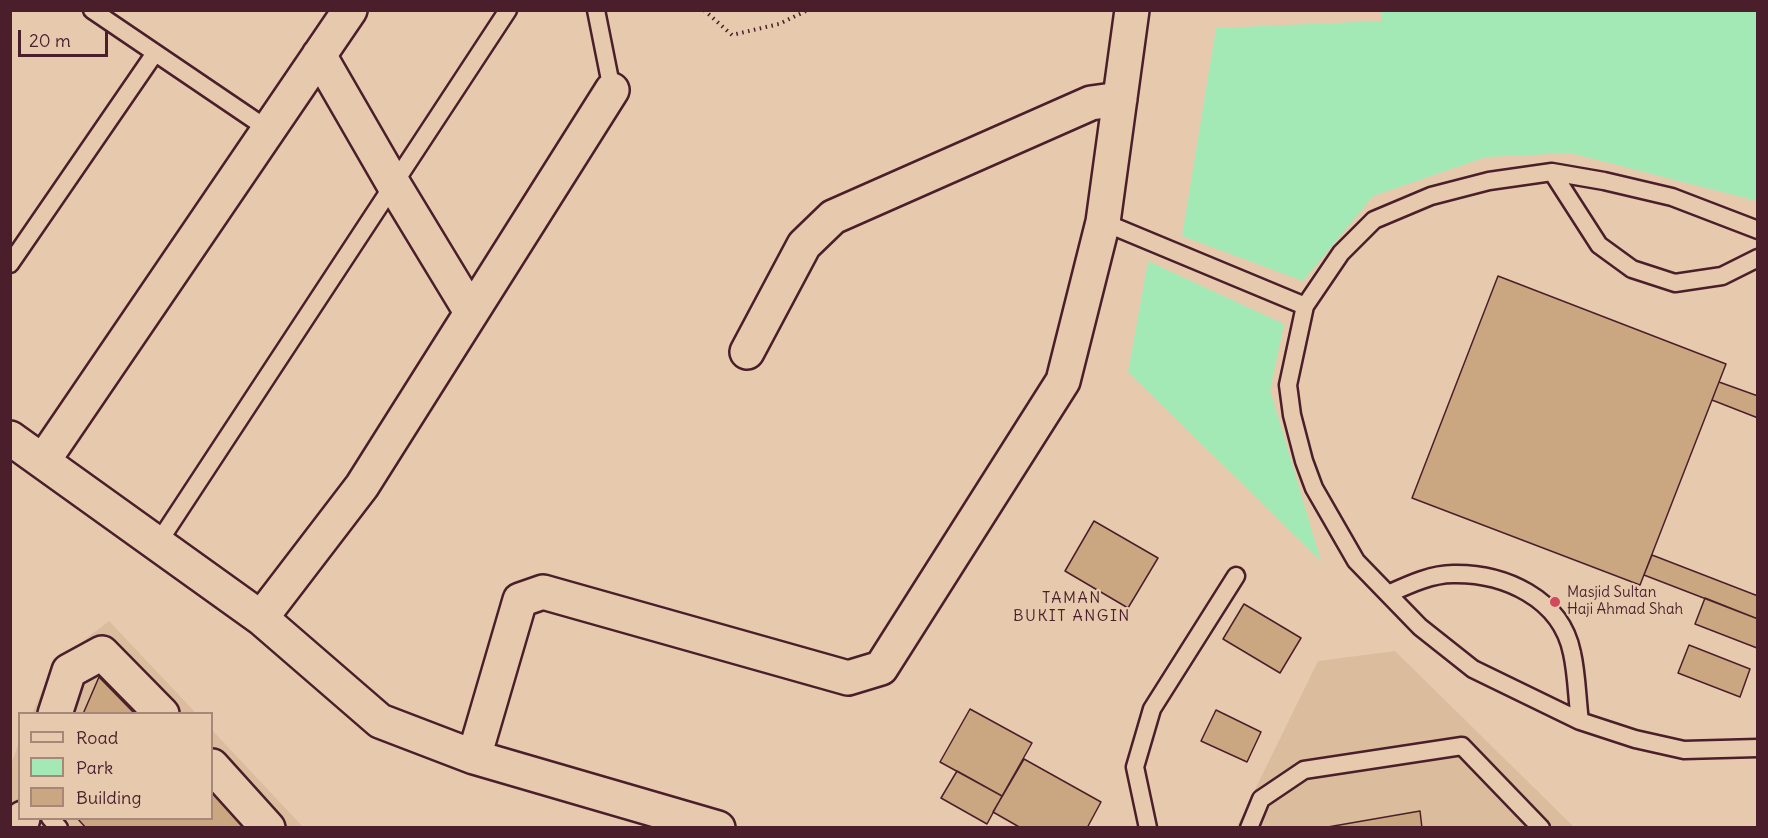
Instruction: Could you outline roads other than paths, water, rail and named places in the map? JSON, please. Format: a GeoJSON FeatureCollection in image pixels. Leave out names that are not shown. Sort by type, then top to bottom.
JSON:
{"type":"FeatureCollection","features":[{"type":"Feature","properties":{"kind":"street"},"geometry":{"type":"LineString","coordinates":[[43,461],[350,10]]}},
{"type":"Feature","properties":{"kind":"street"},"geometry":{"type":"LineString","coordinates":[[474,757],[519,600],[543,592],[848,678],[881,668],[1063,381],[1103,222],[1132,10]]}},
{"type":"Feature","properties":{"kind":"street"},"geometry":{"type":"LineString","coordinates":[[319,56],[393,185],[471,312]]}},
{"type":"Feature","properties":{"kind":"street"},"geometry":{"type":"LineString","coordinates":[[261,618],[362,486],[612,90]]}},
{"type":"Feature","properties":{"kind":"street"},"geometry":{"type":"LineString","coordinates":[[747,352],[804,245],[833,217],[1091,103],[1120,99]]}},
{"type":"Feature","properties":{"kind":"street"},"geometry":{"type":"LineString","coordinates":[[10,438],[261,618],[380,721],[474,757],[718,828]]}},
{"type":"Feature","properties":{"kind":"street"},"geometry":{"type":"LineString","coordinates":[[56,712],[69,671],[102,653],[160,712]]}},
{"type":"Feature","properties":{"kind":"street"},"geometry":{"type":"LineString","coordinates":[[213,767],[268,828]]}},
{"type":"Feature","properties":{"kind":"lane"},"geometry":{"type":"LineString","coordinates":[[92,10],[268,130]]}},
{"type":"Feature","properties":{"kind":"lane"},"geometry":{"type":"LineString","coordinates":[[158,543],[508,10]]}},
{"type":"Feature","properties":{"kind":"lane"},"geometry":{"type":"LineString","coordinates":[[596,10],[612,90]]}},
{"type":"Feature","properties":{"kind":"lane"},"geometry":{"type":"LineString","coordinates":[[10,264],[154,53]]}},
{"type":"Feature","properties":{"kind":"lane"},"geometry":{"type":"LineString","coordinates":[[1552,172],[1599,245],[1632,269],[1675,283],[1722,276],[1758,258]]}},
{"type":"Feature","properties":{"kind":"lane"},"geometry":{"type":"LineString","coordinates":[[1758,230],[1672,197],[1552,172],[1489,181],[1431,196],[1374,220],[1341,253],[1305,306],[1288,385],[1292,415],[1314,488],[1356,561],[1420,627],[1473,669],[1580,721],[1635,739],[1684,750],[1758,748]]}},
{"type":"Feature","properties":{"kind":"lane"},"geometry":{"type":"LineString","coordinates":[[1103,222],[1305,306]]}},
{"type":"Feature","properties":{"kind":"lane"},"geometry":{"type":"LineString","coordinates":[[1388,594],[1418,581],[1451,573],[1490,576],[1524,590],[1549,606],[1560,623],[1572,651],[1580,721]]}},
{"type":"Feature","properties":{"kind":"lane"},"geometry":{"type":"LineString","coordinates":[[1148,828],[1136,767],[1152,709],[1236,576]]}},
{"type":"Feature","properties":{"kind":"lane"},"geometry":{"type":"LineString","coordinates":[[1249,828],[1262,799],[1304,770],[1462,746],[1541,828]]}},
{"type":"Feature","properties":{"kind":"place","name":"Masjid Sultan Haji Ahmad Shah"},"geometry":{"type":"Point","coordinates":[1555,602]}},
{"type":"Feature","properties":{"kind":"district","name":"TAMAN BUKIT ANGIN"},"geometry":{"type":"Point","coordinates":[1072,607]}}]}
